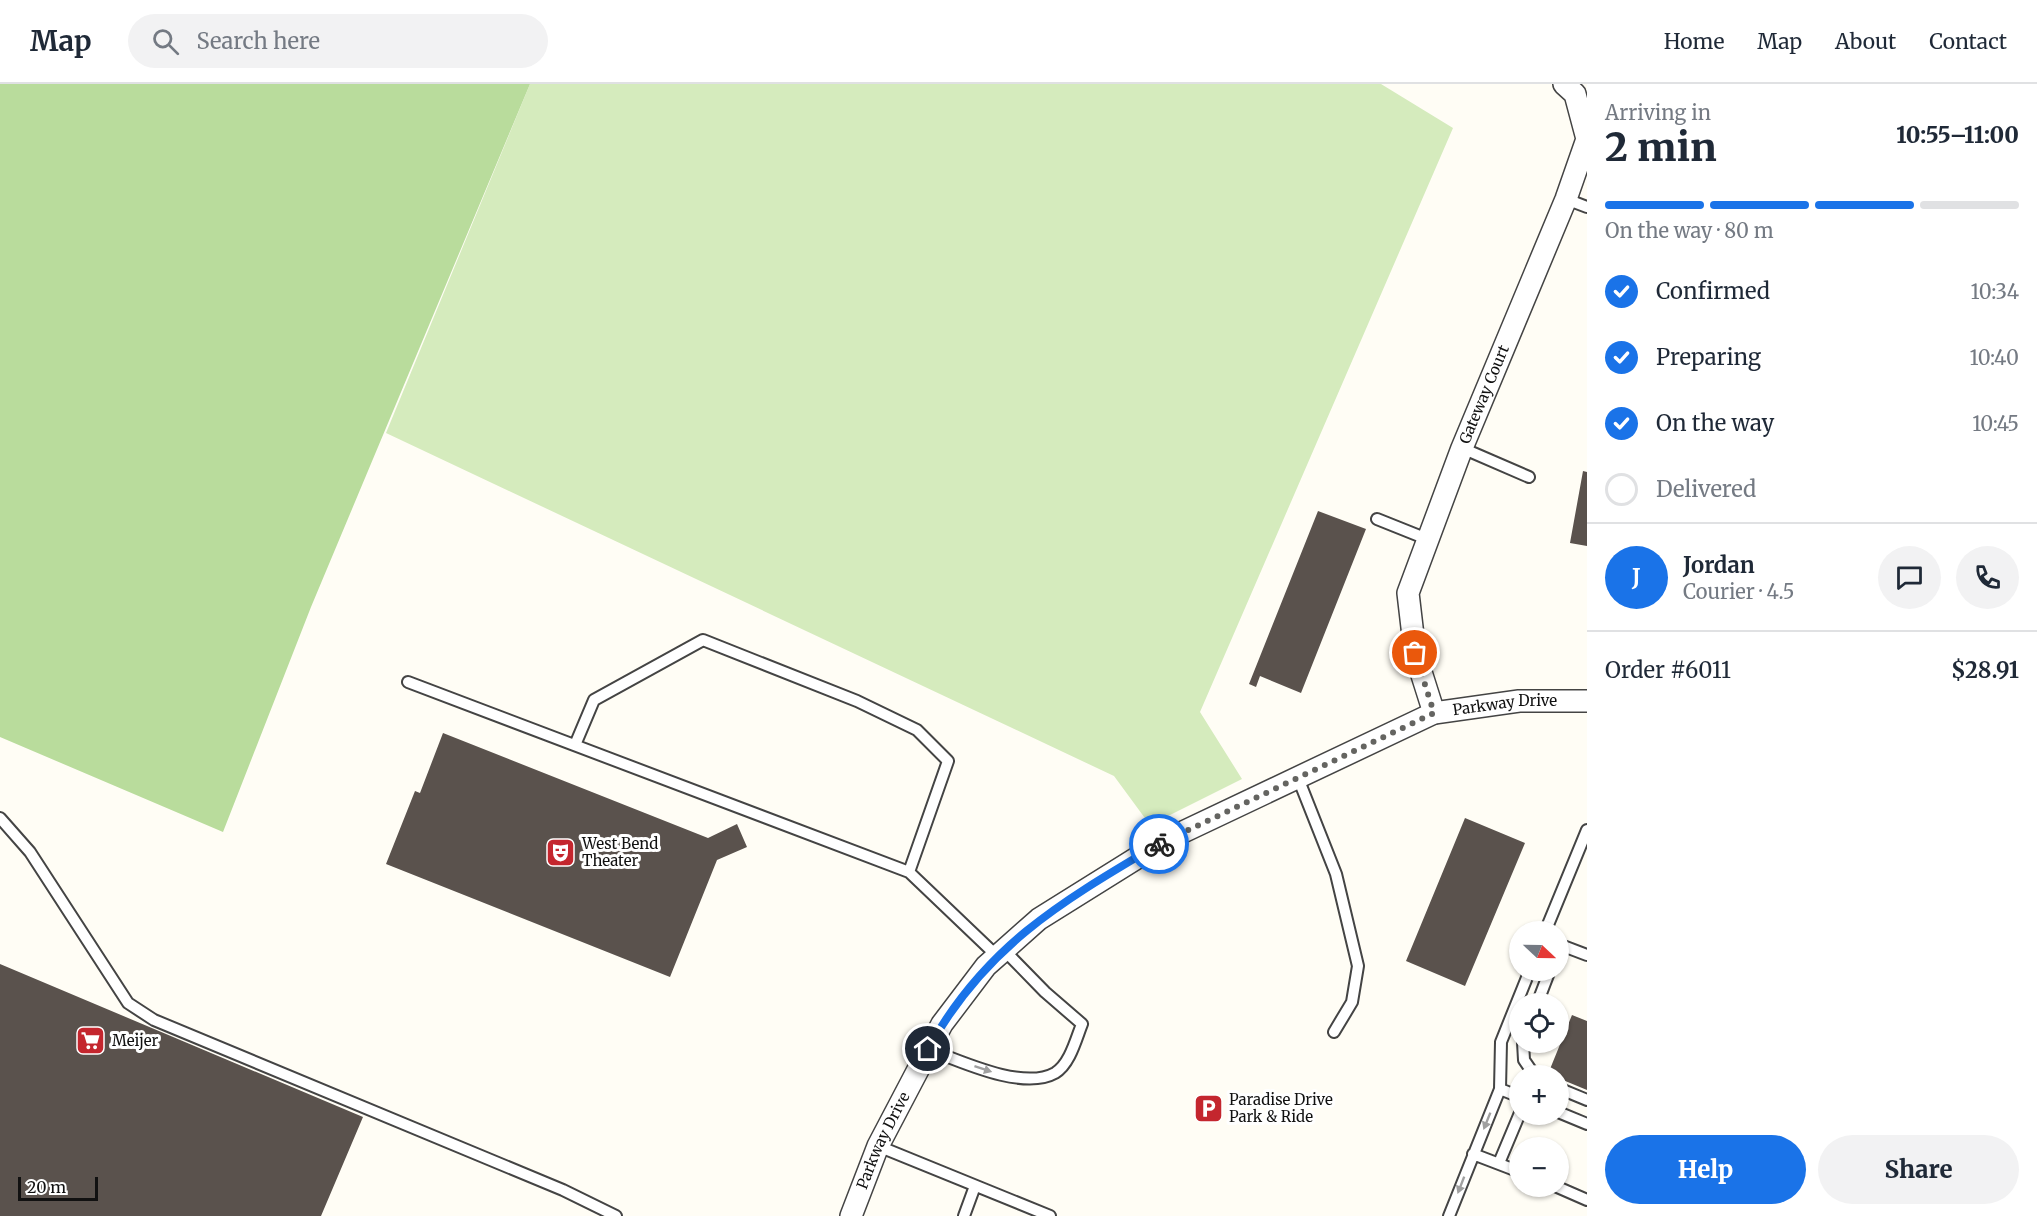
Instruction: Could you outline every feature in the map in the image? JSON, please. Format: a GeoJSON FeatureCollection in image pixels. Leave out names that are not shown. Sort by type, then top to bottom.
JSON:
{"type":"FeatureCollection","features":[{"type":"Feature","properties":{"kind":"street","name":"Gateway Court"},"geometry":{"type":"LineString","coordinates":[[1434,713],[1415,653],[1408,593],[1462,448],[1566,199],[1587,139],[1575,94],[1564,84]]}},
{"type":"Feature","properties":{"kind":"street","name":"Parkway Drive"},"geometry":{"type":"LineString","coordinates":[[850,1216],[878,1146],[942,1024],[986,966],[1039,919],[1101,878],[1164,841],[1434,713],[1519,701],[1587,701]]}},
{"type":"Feature","properties":{"kind":"lane"},"geometry":{"type":"LineString","coordinates":[[1566,199],[1587,207]]}},
{"type":"Feature","properties":{"kind":"lane"},"geometry":{"type":"LineString","coordinates":[[1462,448],[1529,477]]}},
{"type":"Feature","properties":{"kind":"lane"},"geometry":{"type":"LineString","coordinates":[[1377,519],[1427,539]]}},
{"type":"Feature","properties":{"kind":"lane"},"geometry":{"type":"LineString","coordinates":[[575,745],[594,700],[703,640],[857,701],[907,725],[917,730],[948,761],[909,872]]}},
{"type":"Feature","properties":{"kind":"lane"},"geometry":{"type":"LineString","coordinates":[[408,682],[909,872],[1082,1024],[1066,1062],[1056,1072],[1041,1077],[1010,1076],[928,1049]]}},
{"type":"Feature","properties":{"kind":"lane"},"geometry":{"type":"LineString","coordinates":[[1298,778],[1336,874],[1358,966],[1352,1002],[1334,1032]]}},
{"type":"Feature","properties":{"kind":"lane"},"geometry":{"type":"LineString","coordinates":[[0,818],[30,852],[128,1003],[154,1020],[563,1190],[616,1216]]}},
{"type":"Feature","properties":{"kind":"lane"},"geometry":{"type":"LineString","coordinates":[[1550,921],[1587,830]]}},
{"type":"Feature","properties":{"kind":"lane"},"geometry":{"type":"LineString","coordinates":[[1569,949],[1587,955]]}},
{"type":"Feature","properties":{"kind":"lane"},"geometry":{"type":"LineString","coordinates":[[1449,1216],[1500,1089],[1501,1042],[1526,981]]}},
{"type":"Feature","properties":{"kind":"lane"},"geometry":{"type":"LineString","coordinates":[[1500,1089],[1509,1092]]}},
{"type":"Feature","properties":{"kind":"lane"},"geometry":{"type":"LineString","coordinates":[[1569,1093],[1587,1100]]}},
{"type":"Feature","properties":{"kind":"lane"},"geometry":{"type":"LineString","coordinates":[[1569,1117],[1587,1124]]}},
{"type":"Feature","properties":{"kind":"lane"},"geometry":{"type":"LineString","coordinates":[[1499,1163],[1515,1125]]}},
{"type":"Feature","properties":{"kind":"lane"},"geometry":{"type":"LineString","coordinates":[[878,1146],[1050,1216]]}},
{"type":"Feature","properties":{"kind":"lane"},"geometry":{"type":"LineString","coordinates":[[1473,1154],[1509,1167]]}},
{"type":"Feature","properties":{"kind":"lane"},"geometry":{"type":"LineString","coordinates":[[964,1216],[975,1186]]}},
{"type":"Feature","properties":{"kind":"lane"},"geometry":{"type":"LineString","coordinates":[[1569,1192],[1587,1200]]}},
{"type":"Feature","properties":{"kind":"green space"},"geometry":{"type":"Polygon","coordinates":[[[0,84],[530,84],[311,607],[223,832],[0,737],[0,84]]]}},
{"type":"Feature","properties":{"kind":"green space"},"geometry":{"type":"Polygon","coordinates":[[[530,84],[1381,84],[1453,128],[1200,712],[1242,779],[1150,825],[1114,776],[386,433],[530,84]]]}},
{"type":"Feature","properties":{"kind":"building"},"geometry":{"type":"Polygon","coordinates":[[[1583,471],[1587,472],[1587,546],[1570,543],[1583,471]]]}},
{"type":"Feature","properties":{"kind":"building"},"geometry":{"type":"Polygon","coordinates":[[[1318,511],[1366,529],[1301,693],[1260,676],[1256,687],[1249,684],[1318,511]]]}},
{"type":"Feature","properties":{"kind":"building","name":"West Bend Theater"},"geometry":{"type":"Polygon","coordinates":[[[443,733],[708,838],[737,824],[747,847],[717,860],[670,977],[386,864],[415,791],[420,793],[443,733]]]}},
{"type":"Feature","properties":{"kind":"building"},"geometry":{"type":"Polygon","coordinates":[[[1465,818],[1525,843],[1465,986],[1406,961],[1465,818]]]}},
{"type":"Feature","properties":{"kind":"building","name":"Meijer"},"geometry":{"type":"Polygon","coordinates":[[[0,964],[363,1117],[321,1216],[0,1216],[0,964]]]}},
{"type":"Feature","properties":{"kind":"building"},"geometry":{"type":"Polygon","coordinates":[[[1572,1015],[1587,1021],[1587,1090],[1569,1083],[1569,1065],[1552,1065],[1557,1053],[1569,1053],[1569,1022],[1572,1015]]]}},
{"type":"Feature","properties":{"kind":"way so far"},"geometry":{"type":"LineString","coordinates":[[1159,844],[1434,713],[1415,653]]}},
{"type":"Feature","properties":{"kind":"place","name":"West Bend Theater"},"geometry":{"type":"Point","coordinates":[561,853]}},
{"type":"Feature","properties":{"kind":"place","name":"Meijer"},"geometry":{"type":"Point","coordinates":[91,1041]}},
{"type":"Feature","properties":{"kind":"place","name":"Paradise Drive Park & Ride"},"geometry":{"type":"Point","coordinates":[1208,1109]}},
{"type":"Feature","properties":{"kind":"route"},"geometry":{"type":"LineString","coordinates":[[928,1049],[942,1024],[986,966],[1039,919],[1101,878],[1159,844]]}}]}
